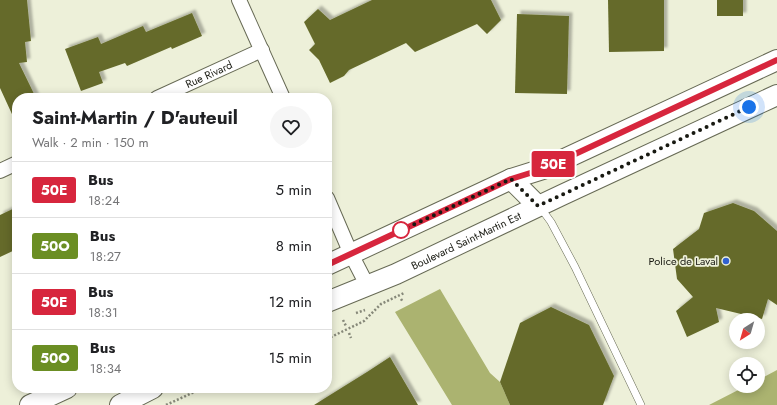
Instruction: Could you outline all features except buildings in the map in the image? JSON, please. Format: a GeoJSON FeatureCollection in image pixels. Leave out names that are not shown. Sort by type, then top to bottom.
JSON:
{"type":"FeatureCollection","features":[{"type":"Feature","properties":{"kind":"main road"},"geometry":{"type":"LineString","coordinates":[[332,263],[511,179],[543,169],[777,60]]}},
{"type":"Feature","properties":{"kind":"main road","name":"Boulevard Saint-Martin Est"},"geometry":{"type":"LineString","coordinates":[[332,300],[396,274],[777,95]]}},
{"type":"Feature","properties":{"kind":"main road"},"geometry":{"type":"LineString","coordinates":[[671,109],[684,138]]}},
{"type":"Feature","properties":{"kind":"main road"},"geometry":{"type":"LineString","coordinates":[[511,179],[538,206]]}},
{"type":"Feature","properties":{"kind":"main road"},"geometry":{"type":"LineString","coordinates":[[30,405],[56,393]]}},
{"type":"Feature","properties":{"kind":"main road"},"geometry":{"type":"LineString","coordinates":[[120,405],[143,393]]}},
{"type":"Feature","properties":{"kind":"street"},"geometry":{"type":"LineString","coordinates":[[239,0],[281,93]]}},
{"type":"Feature","properties":{"kind":"street","name":"Rue Rivard"},"geometry":{"type":"LineString","coordinates":[[168,93],[262,50]]}},
{"type":"Feature","properties":{"kind":"street"},"geometry":{"type":"LineString","coordinates":[[1,169],[12,165]]}},
{"type":"Feature","properties":{"kind":"street"},"geometry":{"type":"LineString","coordinates":[[332,210],[351,254],[367,285]]}},
{"type":"Feature","properties":{"kind":"lane"},"geometry":{"type":"LineString","coordinates":[[538,206],[551,222],[575,267],[641,405]]}},
{"type":"Feature","properties":{"kind":"path"},"geometry":{"type":"LineString","coordinates":[[332,337],[364,321],[381,304],[387,301]]}},
{"type":"Feature","properties":{"kind":"path"},"geometry":{"type":"LineString","coordinates":[[356,313],[365,310]]}},
{"type":"Feature","properties":{"kind":"path"},"geometry":{"type":"LineString","coordinates":[[343,320],[346,326]]}},
{"type":"Feature","properties":{"kind":"path"},"geometry":{"type":"LineString","coordinates":[[349,333],[351,338]]}},
{"type":"Feature","properties":{"kind":"path"},"geometry":{"type":"LineString","coordinates":[[166,405],[192,393]]}},
{"type":"Feature","properties":{"kind":"green space"},"geometry":{"type":"Polygon","coordinates":[[[440,289],[490,373],[500,382],[510,405],[452,405],[395,312],[440,289]]]}},
{"type":"Feature","properties":{"kind":"green space"},"geometry":{"type":"Polygon","coordinates":[[[777,370],[777,405],[709,405],[732,393],[765,393],[765,376],[777,370]]]}},
{"type":"Feature","properties":{"kind":"bus line","name":"50E"},"geometry":{"type":"LineString","coordinates":[[332,263],[511,179],[543,169],[777,60]]}},
{"type":"Feature","properties":{"kind":"place","name":"Police de Laval"},"geometry":{"type":"Point","coordinates":[726,261]}},
{"type":"Feature","properties":{"kind":"route"},"geometry":{"type":"LineString","coordinates":[[401,230],[398,232],[511,179],[538,206],[749,107]]}}]}
